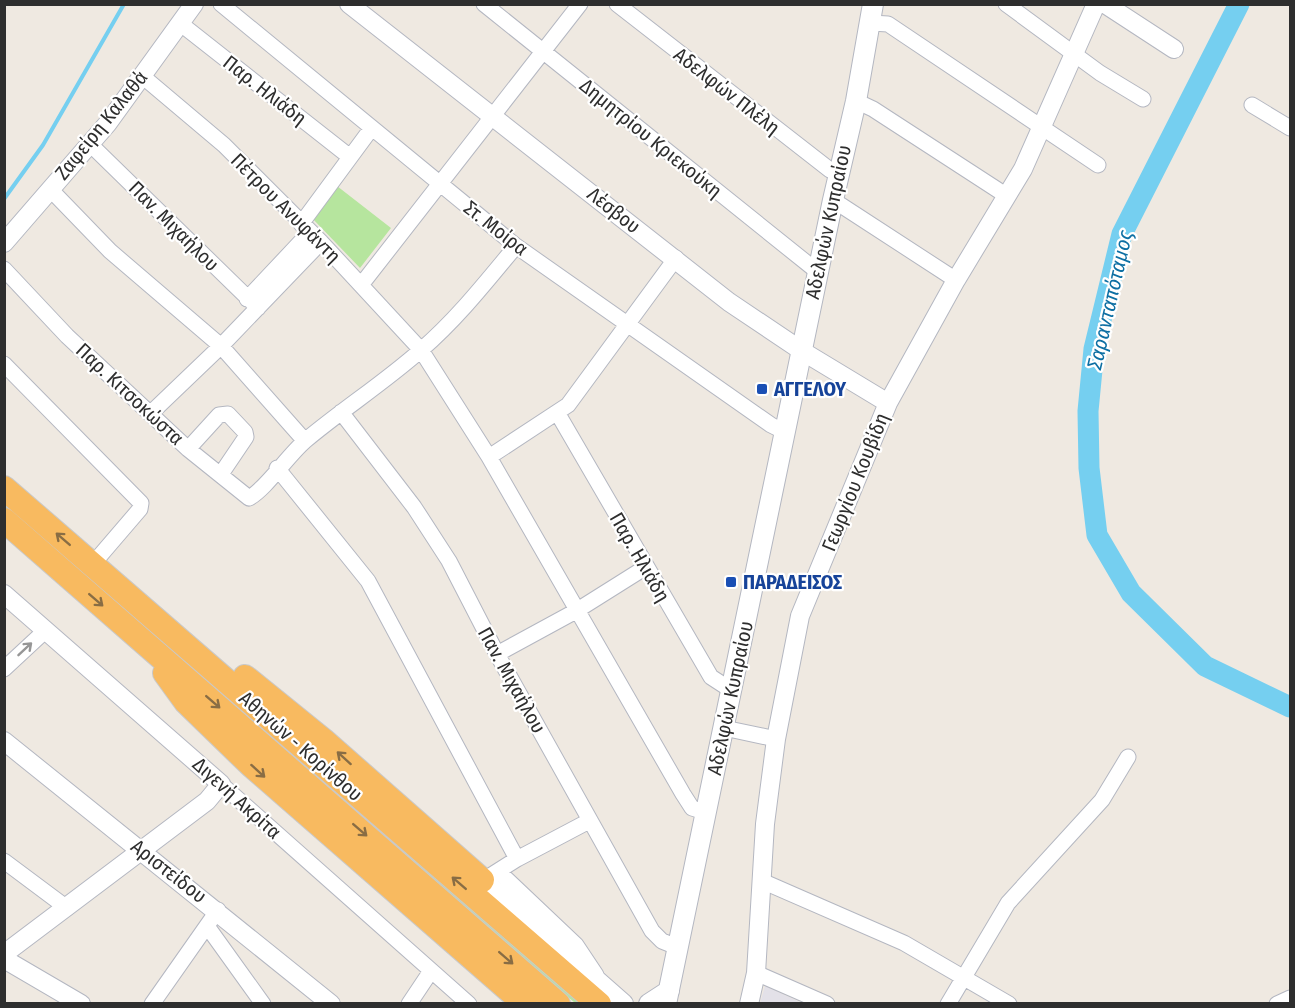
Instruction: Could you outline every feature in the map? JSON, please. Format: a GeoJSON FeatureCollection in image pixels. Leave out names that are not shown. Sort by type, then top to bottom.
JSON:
{"type":"FeatureCollection","features":[{"type":"Feature","properties":{"kind":"highway","name":"Αθηνών - Κορίνθου"},"geometry":{"type":"LineString","coordinates":[[4,488],[139,605],[615,999]]}},
{"type":"Feature","properties":{"kind":"highway","name":"Αθηνών - Κορίνθου"},"geometry":{"type":"LineString","coordinates":[[4,520],[558,1004]]}},
{"type":"Feature","properties":{"kind":"highway"},"geometry":{"type":"LineString","coordinates":[[139,605],[201,643],[289,711],[490,876]]}},
{"type":"Feature","properties":{"kind":"highway"},"geometry":{"type":"LineString","coordinates":[[137,636],[186,702],[251,765],[525,1004]]}},
{"type":"Feature","properties":{"kind":"main road","name":"Αδελφών Κυπραίου"},"geometry":{"type":"LineString","coordinates":[[668,997],[839,171],[856,101],[872,14]]}},
{"type":"Feature","properties":{"kind":"main road"},"geometry":{"type":"LineString","coordinates":[[490,876],[615,999]]}},
{"type":"Feature","properties":{"kind":"main road"},"geometry":{"type":"LineString","coordinates":[[649,1004],[668,997]]}},
{"type":"Feature","properties":{"kind":"street","name":"Ζαφείρη Καλαθά"},"geometry":{"type":"LineString","coordinates":[[4,243],[90,144],[194,4]]}},
{"type":"Feature","properties":{"kind":"street","name":"Στ. Μοίρα"},"geometry":{"type":"LineString","coordinates":[[221,4],[516,246],[771,425],[785,432]]}},
{"type":"Feature","properties":{"kind":"street","name":"Λέσβου"},"geometry":{"type":"LineString","coordinates":[[349,4],[676,258],[729,302],[802,351],[888,403]]}},
{"type":"Feature","properties":{"kind":"street","name":"Δημητρίου Κριεκούκη"},"geometry":{"type":"LineString","coordinates":[[484,4],[818,272]]}},
{"type":"Feature","properties":{"kind":"street"},"geometry":{"type":"LineString","coordinates":[[361,285],[438,183],[580,4]]}},
{"type":"Feature","properties":{"kind":"street","name":"Αδελφών Πλέλη"},"geometry":{"type":"LineString","coordinates":[[617,4],[830,170],[839,171]]}},
{"type":"Feature","properties":{"kind":"street"},"geometry":{"type":"LineString","coordinates":[[1006,4],[1073,55],[1143,99]]}},
{"type":"Feature","properties":{"kind":"street","name":"Γεωργίου Κουβίδη"},"geometry":{"type":"LineString","coordinates":[[748,1004],[756,973],[765,824],[776,739],[800,616],[888,403],[956,280],[1023,169],[1096,4]]}},
{"type":"Feature","properties":{"kind":"street"},"geometry":{"type":"LineString","coordinates":[[1105,4],[1174,49]]}},
{"type":"Feature","properties":{"kind":"street"},"geometry":{"type":"LineString","coordinates":[[872,14],[1098,165]]}},
{"type":"Feature","properties":{"kind":"street","name":"Παρ. Ηλιάδη"},"geometry":{"type":"LineString","coordinates":[[181,24],[350,157]]}},
{"type":"Feature","properties":{"kind":"street","name":"Πέτρου Ανυφάντη"},"geometry":{"type":"LineString","coordinates":[[141,75],[224,145],[421,350],[489,457],[683,794],[692,808],[705,812]]}},
{"type":"Feature","properties":{"kind":"street"},"geometry":{"type":"LineString","coordinates":[[856,101],[873,109],[1007,196]]}},
{"type":"Feature","properties":{"kind":"street"},"geometry":{"type":"LineString","coordinates":[[1252,105],[1290,128]]}},
{"type":"Feature","properties":{"kind":"street"},"geometry":{"type":"LineString","coordinates":[[151,413],[221,346],[310,233],[350,157],[371,129]]}},
{"type":"Feature","properties":{"kind":"street","name":"Παν. Μιχαήλου"},"geometry":{"type":"LineString","coordinates":[[90,144],[253,303]]}},
{"type":"Feature","properties":{"kind":"street"},"geometry":{"type":"LineString","coordinates":[[50,189],[110,251],[221,346],[305,441]]}},
{"type":"Feature","properties":{"kind":"street"},"geometry":{"type":"LineString","coordinates":[[833,200],[956,280]]}},
{"type":"Feature","properties":{"kind":"street"},"geometry":{"type":"LineString","coordinates":[[516,246],[473,299],[421,350],[305,441],[277,468],[368,581],[517,859]]}},
{"type":"Feature","properties":{"kind":"street"},"geometry":{"type":"LineString","coordinates":[[489,457],[558,414],[568,405],[676,258]]}},
{"type":"Feature","properties":{"kind":"street","name":"Παρ. Κιτσοκώστα"},"geometry":{"type":"LineString","coordinates":[[4,269],[67,336],[188,449],[249,498],[263,486],[277,468]]}},
{"type":"Feature","properties":{"kind":"street"},"geometry":{"type":"LineString","coordinates":[[4,364],[141,503],[140,508],[92,565]]}},
{"type":"Feature","properties":{"kind":"street","name":"Παν. Μιχαήλου"},"geometry":{"type":"LineString","coordinates":[[341,412],[433,536],[652,931],[662,941],[677,947]]}},
{"type":"Feature","properties":{"kind":"street"},"geometry":{"type":"LineString","coordinates":[[188,449],[219,415],[228,414],[245,432],[246,437],[221,474]]}},
{"type":"Feature","properties":{"kind":"street","name":"Παρ. Ηλιάδη"},"geometry":{"type":"LineString","coordinates":[[558,414],[711,677],[731,690]]}},
{"type":"Feature","properties":{"kind":"street"},"geometry":{"type":"LineString","coordinates":[[497,654],[576,611],[646,567]]}},
{"type":"Feature","properties":{"kind":"street","name":"Διγενή Ακρίτα"},"geometry":{"type":"LineString","coordinates":[[4,594],[469,1004]]}},
{"type":"Feature","properties":{"kind":"street"},"geometry":{"type":"LineString","coordinates":[[4,669],[46,630]]}},
{"type":"Feature","properties":{"kind":"street"},"geometry":{"type":"LineString","coordinates":[[724,728],[776,739]]}},
{"type":"Feature","properties":{"kind":"street","name":"Αριστείδου"},"geometry":{"type":"LineString","coordinates":[[4,741],[218,910],[331,1004]]}},
{"type":"Feature","properties":{"kind":"street"},"geometry":{"type":"LineString","coordinates":[[948,1004],[1008,903],[1102,800],[1128,757]]}},
{"type":"Feature","properties":{"kind":"street"},"geometry":{"type":"LineString","coordinates":[[81,1004],[4,957],[207,801],[221,784]]}},
{"type":"Feature","properties":{"kind":"street"},"geometry":{"type":"LineString","coordinates":[[490,876],[589,821]]}},
{"type":"Feature","properties":{"kind":"street"},"geometry":{"type":"LineString","coordinates":[[4,861],[68,908]]}},
{"type":"Feature","properties":{"kind":"street"},"geometry":{"type":"LineString","coordinates":[[762,881],[863,923],[963,976],[1009,1004]]}},
{"type":"Feature","properties":{"kind":"street"},"geometry":{"type":"LineString","coordinates":[[152,1004],[218,910]]}},
{"type":"Feature","properties":{"kind":"street"},"geometry":{"type":"LineString","coordinates":[[207,926],[263,1004]]}},
{"type":"Feature","properties":{"kind":"street"},"geometry":{"type":"LineString","coordinates":[[409,1004],[431,971]]}},
{"type":"Feature","properties":{"kind":"street"},"geometry":{"type":"LineString","coordinates":[[756,973],[827,1004]]}},
{"type":"Feature","properties":{"kind":"street"},"geometry":{"type":"LineString","coordinates":[[1277,1004],[1290,998]]}},
{"type":"Feature","properties":{"kind":"shaded area"},"geometry":{"type":"Polygon","coordinates":[[[765,986],[802,1003],[760,1003],[765,986]]]}},
{"type":"Feature","properties":{"kind":"green space"},"geometry":{"type":"Polygon","coordinates":[[[337,186],[391,228],[360,268],[311,217],[337,186]]]}},
{"type":"Feature","properties":{"kind":"green space"},"geometry":{"type":"Polygon","coordinates":[[[5,501],[581,1003],[575,1003],[5,507],[5,501]]]}},
{"type":"Feature","properties":{"kind":"waterway"},"geometry":{"type":"LineString","coordinates":[[4,199],[43,145],[124,4]]}},
{"type":"Feature","properties":{"kind":"waterway","name":"Σαρανταπόταμος"},"geometry":{"type":"LineString","coordinates":[[1239,4],[1122,234],[1094,349],[1088,411],[1089,468],[1097,535],[1131,593],[1205,666],[1290,707]]}},
{"type":"Feature","properties":{"kind":"place","name":"ΑΓΓΕΛΟΥ"},"geometry":{"type":"Point","coordinates":[762,389]}},
{"type":"Feature","properties":{"kind":"place","name":"ΠΑΡΑΔΕΙΣΟΣ"},"geometry":{"type":"Point","coordinates":[731,582]}}]}
